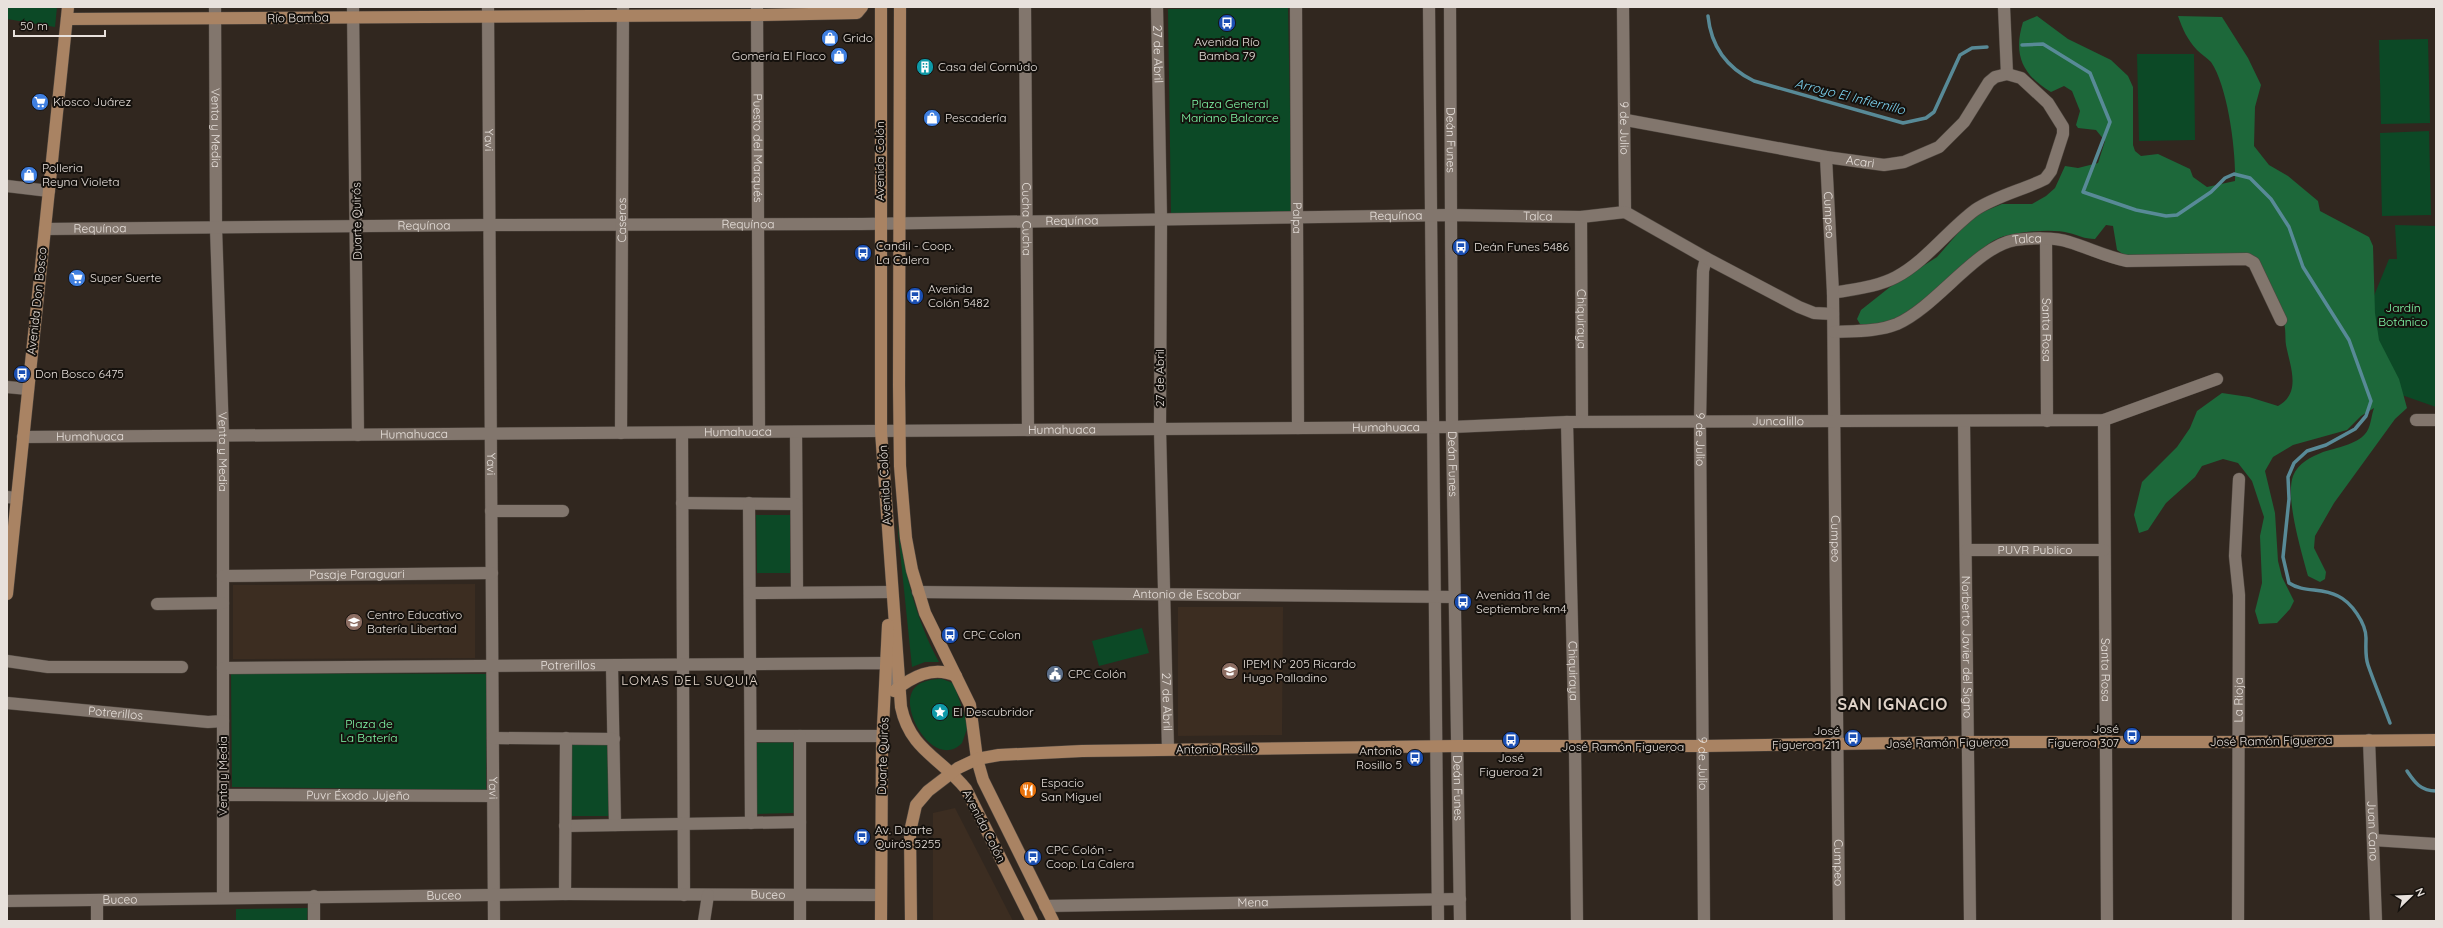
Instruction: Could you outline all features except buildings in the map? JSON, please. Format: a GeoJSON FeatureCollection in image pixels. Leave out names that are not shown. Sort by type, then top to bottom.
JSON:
{"type":"FeatureCollection","features":[{"type":"Feature","properties":{"kind":"main road","name":"Río Bamba"},"geometry":{"type":"LineString","coordinates":[[67,13],[857,12],[862,7]]}},
{"type":"Feature","properties":{"kind":"main road","name":"Avenida Colón"},"geometry":{"type":"LineString","coordinates":[[881,7],[880,223],[882,431],[891,592],[903,717],[910,734],[926,753],[951,773],[971,798],[1032,921]]}},
{"type":"Feature","properties":{"kind":"main road","name":"Avenida Colón"},"geometry":{"type":"LineString","coordinates":[[900,7],[898,223],[900,431],[906,538],[918,592],[932,629],[956,676],[972,713],[977,758],[983,780],[1053,921]]}},
{"type":"Feature","properties":{"kind":"main road","name":"Avenida Don Bosco"},"geometry":{"type":"LineString","coordinates":[[7,594],[12,498],[23,437],[67,13]]}},
{"type":"Feature","properties":{"kind":"main road","name":"Duarte Quirós"},"geometry":{"type":"LineString","coordinates":[[881,921],[882,736],[891,592]]}},
{"type":"Feature","properties":{"kind":"main road"},"geometry":{"type":"LineString","coordinates":[[884,700],[899,687],[928,672],[945,671],[956,676]]}},
{"type":"Feature","properties":{"kind":"main road","name":"José Ramón Figueroa"},"geometry":{"type":"LineString","coordinates":[[1457,746],[1575,747],[1837,745],[1969,742],[2436,740]]}},
{"type":"Feature","properties":{"kind":"main road","name":"Antonio Rosillo"},"geometry":{"type":"LineString","coordinates":[[977,758],[999,755],[1082,750],[1457,746]]}},
{"type":"Feature","properties":{"kind":"main road"},"geometry":{"type":"LineString","coordinates":[[911,921],[910,832],[912,814],[921,798],[951,773],[977,758]]}},
{"type":"Feature","properties":{"kind":"street","name":"Cucha Cucha"},"geometry":{"type":"LineString","coordinates":[[1025,7],[1028,430]]}},
{"type":"Feature","properties":{"kind":"street","name":"27 de Abril"},"geometry":{"type":"LineString","coordinates":[[1157,7],[1161,219],[1160,429],[1168,749]]}},
{"type":"Feature","properties":{"kind":"street","name":"Palpa"},"geometry":{"type":"LineString","coordinates":[[1296,7],[1298,428]]}},
{"type":"Feature","properties":{"kind":"street","name":"Deán Funes"},"geometry":{"type":"LineString","coordinates":[[1429,7],[1438,921]]}},
{"type":"Feature","properties":{"kind":"street","name":"Deán Funes"},"geometry":{"type":"LineString","coordinates":[[1450,7],[1452,427],[1456,597],[1460,921]]}},
{"type":"Feature","properties":{"kind":"street","name":"9 de Julio"},"geometry":{"type":"LineString","coordinates":[[1623,7],[1626,120],[1625,212]]}},
{"type":"Feature","properties":{"kind":"street"},"geometry":{"type":"LineString","coordinates":[[1833,293],[1876,285],[1895,277],[1909,269],[1975,210],[1988,202],[2045,179],[2051,171],[2063,134],[2059,117],[2048,103],[2021,78],[2007,74],[2004,7]]}},
{"type":"Feature","properties":{"kind":"street","name":"Puesto del Marqués"},"geometry":{"type":"LineString","coordinates":[[757,11],[759,432]]}},
{"type":"Feature","properties":{"kind":"street","name":"Duarte Quirós"},"geometry":{"type":"LineString","coordinates":[[353,12],[357,227],[358,435]]}},
{"type":"Feature","properties":{"kind":"street","name":"Yavi"},"geometry":{"type":"LineString","coordinates":[[488,12],[494,921]]}},
{"type":"Feature","properties":{"kind":"street","name":"Caseros"},"geometry":{"type":"LineString","coordinates":[[621,433],[623,12]]}},
{"type":"Feature","properties":{"kind":"street","name":"Venta y Media"},"geometry":{"type":"LineString","coordinates":[[215,13],[216,228],[223,435],[223,897]]}},
{"type":"Feature","properties":{"kind":"street","name":"Acari"},"geometry":{"type":"LineString","coordinates":[[1626,120],[1826,157],[1884,165],[1904,162],[1923,155],[1949,140],[1974,108],[1989,82],[1995,77],[2007,74]]}},
{"type":"Feature","properties":{"kind":"street","name":"Cumpeo"},"geometry":{"type":"LineString","coordinates":[[1826,157],[1834,332],[1839,921]]}},
{"type":"Feature","properties":{"kind":"street"},"geometry":{"type":"LineString","coordinates":[[7,186],[49,191]]}},
{"type":"Feature","properties":{"kind":"street","name":"Talca"},"geometry":{"type":"LineString","coordinates":[[1450,215],[1581,217],[1625,212]]}},
{"type":"Feature","properties":{"kind":"street"},"geometry":{"type":"LineString","coordinates":[[1625,212],[1706,258],[1799,307],[1814,313],[1833,314]]}},
{"type":"Feature","properties":{"kind":"street","name":"Requínoa"},"geometry":{"type":"LineString","coordinates":[[45,229],[898,223],[1026,220],[1297,219],[1450,215]]}},
{"type":"Feature","properties":{"kind":"street","name":"Chiquiraya"},"geometry":{"type":"LineString","coordinates":[[1581,217],[1582,421]]}},
{"type":"Feature","properties":{"kind":"street","name":"Talca"},"geometry":{"type":"LineString","coordinates":[[1834,332],[1868,331],[1896,324],[1915,314],[1990,251],[2000,245],[2015,240],[2068,241],[2109,257],[2127,261],[2247,259],[2254,263],[2281,320]]}},
{"type":"Feature","properties":{"kind":"street","name":"Santa Rosa"},"geometry":{"type":"LineString","coordinates":[[2046,240],[2047,421]]}},
{"type":"Feature","properties":{"kind":"street","name":"9 de Julio"},"geometry":{"type":"LineString","coordinates":[[1704,921],[1700,422],[1703,271],[1706,258]]}},
{"type":"Feature","properties":{"kind":"street","name":"Juncalillo"},"geometry":{"type":"LineString","coordinates":[[1452,427],[1582,421],[1700,422],[2104,420],[2217,379]]}},
{"type":"Feature","properties":{"kind":"street"},"geometry":{"type":"LineString","coordinates":[[7,387],[28,389]]}},
{"type":"Feature","properties":{"kind":"street","name":"Santa Rosa"},"geometry":{"type":"LineString","coordinates":[[2104,420],[2106,921]]}},
{"type":"Feature","properties":{"kind":"street"},"geometry":{"type":"LineString","coordinates":[[2416,420],[2436,420]]}},
{"type":"Feature","properties":{"kind":"street","name":"Norberto Javier del Signo"},"geometry":{"type":"LineString","coordinates":[[1964,421],[1970,921]]}},
{"type":"Feature","properties":{"kind":"street","name":"Chiquiraya"},"geometry":{"type":"LineString","coordinates":[[1567,422],[1575,747],[1577,921]]}},
{"type":"Feature","properties":{"kind":"street","name":"Humahuaca"},"geometry":{"type":"LineString","coordinates":[[23,437],[490,435],[1452,427]]}},
{"type":"Feature","properties":{"kind":"street"},"geometry":{"type":"LineString","coordinates":[[796,432],[797,592]]}},
{"type":"Feature","properties":{"kind":"street"},"geometry":{"type":"LineString","coordinates":[[682,433],[684,895]]}},
{"type":"Feature","properties":{"kind":"street","name":"La Rioja"},"geometry":{"type":"LineString","coordinates":[[2238,921],[2239,595],[2235,556],[2239,479]]}},
{"type":"Feature","properties":{"kind":"street"},"geometry":{"type":"LineString","coordinates":[[682,503],[796,504]]}},
{"type":"Feature","properties":{"kind":"street"},"geometry":{"type":"LineString","coordinates":[[749,503],[751,823]]}},
{"type":"Feature","properties":{"kind":"street"},"geometry":{"type":"LineString","coordinates":[[491,511],[563,511]]}},
{"type":"Feature","properties":{"kind":"street","name":"PUVR Publico"},"geometry":{"type":"LineString","coordinates":[[1966,550],[2104,550]]}},
{"type":"Feature","properties":{"kind":"street","name":"Pasaje Paraguari"},"geometry":{"type":"LineString","coordinates":[[223,576],[492,573]]}},
{"type":"Feature","properties":{"kind":"street"},"geometry":{"type":"LineString","coordinates":[[750,593],[891,592]]}},
{"type":"Feature","properties":{"kind":"street","name":"Antonio de Escobar"},"geometry":{"type":"LineString","coordinates":[[918,592],[1456,597]]}},
{"type":"Feature","properties":{"kind":"street"},"geometry":{"type":"LineString","coordinates":[[157,604],[223,603]]}},
{"type":"Feature","properties":{"kind":"street"},"geometry":{"type":"LineString","coordinates":[[7,662],[48,667],[182,668]]}},
{"type":"Feature","properties":{"kind":"street"},"geometry":{"type":"LineString","coordinates":[[886,663],[899,687]]}},
{"type":"Feature","properties":{"kind":"street","name":"Potrerillos"},"geometry":{"type":"LineString","coordinates":[[223,668],[886,663]]}},
{"type":"Feature","properties":{"kind":"street"},"geometry":{"type":"LineString","coordinates":[[612,666],[615,825]]}},
{"type":"Feature","properties":{"kind":"street","name":"Potrerillos"},"geometry":{"type":"LineString","coordinates":[[7,703],[208,722],[223,721]]}},
{"type":"Feature","properties":{"kind":"street"},"geometry":{"type":"LineString","coordinates":[[751,736],[882,736]]}},
{"type":"Feature","properties":{"kind":"street"},"geometry":{"type":"LineString","coordinates":[[800,736],[800,921]]}},
{"type":"Feature","properties":{"kind":"street"},"geometry":{"type":"LineString","coordinates":[[493,738],[614,739]]}},
{"type":"Feature","properties":{"kind":"street"},"geometry":{"type":"LineString","coordinates":[[564,894],[566,738]]}},
{"type":"Feature","properties":{"kind":"street","name":"Juan Cano"},"geometry":{"type":"LineString","coordinates":[[2369,740],[2376,921]]}},
{"type":"Feature","properties":{"kind":"street","name":"Puvr Éxodo Jujeño"},"geometry":{"type":"LineString","coordinates":[[223,796],[493,796]]}},
{"type":"Feature","properties":{"kind":"street"},"geometry":{"type":"LineString","coordinates":[[565,826],[800,822]]}},
{"type":"Feature","properties":{"kind":"street"},"geometry":{"type":"LineString","coordinates":[[2373,840],[2436,844]]}},
{"type":"Feature","properties":{"kind":"street","name":"Buceo"},"geometry":{"type":"LineString","coordinates":[[7,902],[314,896],[564,894],[880,895]]}},
{"type":"Feature","properties":{"kind":"street"},"geometry":{"type":"LineString","coordinates":[[704,921],[708,895]]}},
{"type":"Feature","properties":{"kind":"street"},"geometry":{"type":"LineString","coordinates":[[314,896],[314,921]]}},
{"type":"Feature","properties":{"kind":"street","name":"Mena"},"geometry":{"type":"LineString","coordinates":[[1045,906],[1438,898],[1460,899]]}},
{"type":"Feature","properties":{"kind":"street"},"geometry":{"type":"LineString","coordinates":[[96,901],[97,921]]}},
{"type":"Feature","properties":{"kind":"shaded area","name":"Centro Educativo Batería Libertad"},"geometry":{"type":"Polygon","coordinates":[[[475,584],[475,658],[233,659],[233,585],[475,584]]]}},
{"type":"Feature","properties":{"kind":"shaded area","name":"IPEM Nº 205 Ricardo Hugo Palladino"},"geometry":{"type":"Polygon","coordinates":[[[1178,607],[1283,607],[1282,735],[1178,736],[1178,607]]]}},
{"type":"Feature","properties":{"kind":"shaded area"},"geometry":{"type":"Polygon","coordinates":[[[955,808],[1013,921],[933,921],[933,813],[955,808]]]}},
{"type":"Feature","properties":{"kind":"green space"},"geometry":{"type":"Polygon","coordinates":[[[7,7],[57,7],[55,27],[7,19],[7,7]]]}},
{"type":"Feature","properties":{"kind":"green space","name":"Plaza General Mariano Balcarce"},"geometry":{"type":"Polygon","coordinates":[[[1288,8],[1292,212],[1171,214],[1168,9],[1288,8]]]}},
{"type":"Feature","properties":{"kind":"green space"},"geometry":{"type":"Polygon","coordinates":[[[2037,16],[2068,39],[2111,60],[2128,76],[2133,87],[2133,145],[2135,151],[2141,156],[2158,154],[2190,169],[2193,177],[2207,187],[2235,181],[2234,153],[2230,120],[2217,73],[2211,62],[2197,50],[2191,42],[2178,16],[2222,17],[2248,58],[2261,85],[2255,107],[2254,146],[2269,165],[2288,176],[2318,201],[2320,211],[2369,237],[2373,246],[2375,313],[2379,340],[2399,379],[2407,408],[2395,419],[2334,503],[2315,536],[2314,548],[2326,572],[2325,579],[2320,582],[2308,576],[2295,526],[2291,498],[2293,476],[2298,467],[2310,458],[2323,452],[2352,443],[2365,434],[2369,429],[2374,408],[2361,416],[2347,430],[2293,445],[2273,457],[2265,471],[2275,513],[2278,561],[2282,577],[2294,601],[2290,609],[2277,623],[2259,624],[2255,611],[2262,583],[2260,536],[2264,517],[2252,481],[2238,463],[2223,459],[2202,466],[2195,477],[2166,503],[2148,530],[2139,533],[2134,515],[2142,482],[2177,447],[2190,428],[2197,411],[2222,393],[2249,397],[2278,406],[2285,401],[2290,394],[2292,387],[2292,370],[2286,345],[2284,323],[2276,301],[2257,264],[2127,257],[2117,250],[2113,226],[2106,225],[2095,239],[2053,231],[2012,234],[1997,239],[1989,244],[1963,270],[1942,287],[1918,306],[1896,319],[1884,324],[1873,325],[1860,324],[1857,319],[1861,310],[1890,287],[1937,257],[1973,216],[2002,204],[2032,204],[2046,196],[2055,188],[2065,166],[2078,168],[2098,163],[2105,141],[2096,130],[2078,128],[2076,125],[2080,111],[2072,91],[2064,86],[2051,92],[2033,78],[2022,63],[2019,44],[2023,22],[2037,16]]]}},
{"type":"Feature","properties":{"kind":"green space"},"geometry":{"type":"Polygon","coordinates":[[[2428,39],[2430,123],[2381,124],[2379,40],[2428,39]]]}},
{"type":"Feature","properties":{"kind":"green space"},"geometry":{"type":"Polygon","coordinates":[[[2137,54],[2194,54],[2195,140],[2139,141],[2137,54]]]}},
{"type":"Feature","properties":{"kind":"green space"},"geometry":{"type":"Polygon","coordinates":[[[2429,131],[2431,215],[2382,216],[2380,133],[2429,131]]]}},
{"type":"Feature","properties":{"kind":"green space","name":"Jardín Botánico"},"geometry":{"type":"Polygon","coordinates":[[[2395,225],[2436,226],[2436,407],[2393,392],[2367,313],[2389,259],[2397,259],[2395,225]]]}},
{"type":"Feature","properties":{"kind":"green space"},"geometry":{"type":"Polygon","coordinates":[[[756,515],[790,515],[790,573],[757,573],[756,515]]]}},
{"type":"Feature","properties":{"kind":"green space"},"geometry":{"type":"Polygon","coordinates":[[[897,522],[907,577],[917,612],[923,629],[939,662],[925,662],[912,667],[897,522]]]}},
{"type":"Feature","properties":{"kind":"green space"},"geometry":{"type":"Polygon","coordinates":[[[1142,628],[1149,653],[1099,666],[1092,641],[1142,628]]]}},
{"type":"Feature","properties":{"kind":"green space","name":"Plaza de La Batería"},"geometry":{"type":"Polygon","coordinates":[[[231,673],[487,674],[486,790],[232,787],[231,673]]]}},
{"type":"Feature","properties":{"kind":"green space"},"geometry":{"type":"Polygon","coordinates":[[[942,679],[953,683],[968,726],[962,743],[952,749],[942,750],[932,745],[923,736],[916,725],[910,702],[912,692],[917,685],[925,681],[942,679]]]}},
{"type":"Feature","properties":{"kind":"green space"},"geometry":{"type":"Polygon","coordinates":[[[793,742],[794,813],[756,814],[755,743],[793,742]]]}},
{"type":"Feature","properties":{"kind":"green space"},"geometry":{"type":"Polygon","coordinates":[[[571,745],[609,745],[609,816],[571,816],[571,745]]]}},
{"type":"Feature","properties":{"kind":"green space"},"geometry":{"type":"Polygon","coordinates":[[[308,908],[307,921],[236,921],[236,909],[308,908]]]}},
{"type":"Feature","properties":{"kind":"waterway","name":"Arroyo El Infiernillo"},"geometry":{"type":"LineString","coordinates":[[1708,16],[1713,37],[1722,55],[1728,63],[1744,76],[1754,81],[1903,123],[1926,118],[1934,112],[1960,55],[1972,48],[1987,47]]}},
{"type":"Feature","properties":{"kind":"waterway","name":"Arroyo El Infiernillo"},"geometry":{"type":"LineString","coordinates":[[2022,45],[2043,44],[2090,73],[2110,122],[2083,192],[2136,210],[2166,216],[2177,215],[2211,192],[2225,178],[2234,174],[2250,178],[2271,199],[2289,227],[2303,267],[2349,340],[2371,401],[2366,416],[2355,429],[2326,445],[2307,451],[2294,463],[2288,477],[2289,499],[2283,557],[2289,583],[2301,588],[2332,593],[2338,596],[2353,608],[2361,620],[2366,638],[2366,655],[2368,665],[2390,723]]}},
{"type":"Feature","properties":{"kind":"waterway","name":"Arroyo El Infiernillo"},"geometry":{"type":"LineString","coordinates":[[2407,771],[2419,786],[2426,790],[2436,791]]}},
{"type":"Feature","properties":{"kind":"place","name":"Avenida Río Bamba 79"},"geometry":{"type":"Point","coordinates":[1227,23]}},
{"type":"Feature","properties":{"kind":"place","name":"Grido"},"geometry":{"type":"Point","coordinates":[830,38]}},
{"type":"Feature","properties":{"kind":"place","name":"Gomería El Flaco"},"geometry":{"type":"Point","coordinates":[839,56]}},
{"type":"Feature","properties":{"kind":"place","name":"Casa del Cornúdo"},"geometry":{"type":"Point","coordinates":[925,67]}},
{"type":"Feature","properties":{"kind":"place","name":"Kiosco Juárez"},"geometry":{"type":"Point","coordinates":[40,102]}},
{"type":"Feature","properties":{"kind":"place","name":"Pescadería"},"geometry":{"type":"Point","coordinates":[932,118]}},
{"type":"Feature","properties":{"kind":"place","name":"Polleria Reyna Violeta"},"geometry":{"type":"Point","coordinates":[29,175]}},
{"type":"Feature","properties":{"kind":"place","name":"Deán Funes 5486"},"geometry":{"type":"Point","coordinates":[1461,247]}},
{"type":"Feature","properties":{"kind":"place","name":"Candil - Coop. La Calera"},"geometry":{"type":"Point","coordinates":[863,253]}},
{"type":"Feature","properties":{"kind":"place","name":"Super Suerte"},"geometry":{"type":"Point","coordinates":[77,278]}},
{"type":"Feature","properties":{"kind":"place","name":"Avenida Colón 5482"},"geometry":{"type":"Point","coordinates":[915,296]}},
{"type":"Feature","properties":{"kind":"place","name":"Don Bosco 6475"},"geometry":{"type":"Point","coordinates":[22,374]}},
{"type":"Feature","properties":{"kind":"place","name":"Avenida 11 de Septiembre km4"},"geometry":{"type":"Point","coordinates":[1463,602]}},
{"type":"Feature","properties":{"kind":"place","name":"Centro Educativo Batería Libertad"},"geometry":{"type":"Point","coordinates":[354,622]}},
{"type":"Feature","properties":{"kind":"place","name":"CPC Colon"},"geometry":{"type":"Point","coordinates":[950,635]}},
{"type":"Feature","properties":{"kind":"place","name":"IPEM Nº 205 Ricardo Hugo Palladino"},"geometry":{"type":"Point","coordinates":[1230,671]}},
{"type":"Feature","properties":{"kind":"place","name":"CPC Colón"},"geometry":{"type":"Point","coordinates":[1055,674]}},
{"type":"Feature","properties":{"kind":"place","name":"El Descubridor"},"geometry":{"type":"Point","coordinates":[940,712]}},
{"type":"Feature","properties":{"kind":"place","name":"José Figueroa 307"},"geometry":{"type":"Point","coordinates":[2132,736]}},
{"type":"Feature","properties":{"kind":"place","name":"José Figueroa 211"},"geometry":{"type":"Point","coordinates":[1853,738]}},
{"type":"Feature","properties":{"kind":"place","name":"José Figueroa 21"},"geometry":{"type":"Point","coordinates":[1511,740]}},
{"type":"Feature","properties":{"kind":"place","name":"Antonio Rosillo 5"},"geometry":{"type":"Point","coordinates":[1415,758]}},
{"type":"Feature","properties":{"kind":"place","name":"Espacio San Miguel"},"geometry":{"type":"Point","coordinates":[1028,790]}},
{"type":"Feature","properties":{"kind":"place","name":"Av. Duarte Quirós 5255"},"geometry":{"type":"Point","coordinates":[862,837]}},
{"type":"Feature","properties":{"kind":"place","name":"CPC Colón - Coop. La Calera"},"geometry":{"type":"Point","coordinates":[1033,857]}},
{"type":"Feature","properties":{"kind":"district","name":"LOMAS DEL SUQUIA"},"geometry":{"type":"Point","coordinates":[690,680]}},
{"type":"Feature","properties":{"kind":"district","name":"SAN IGNACIO"},"geometry":{"type":"Point","coordinates":[1893,704]}}]}
